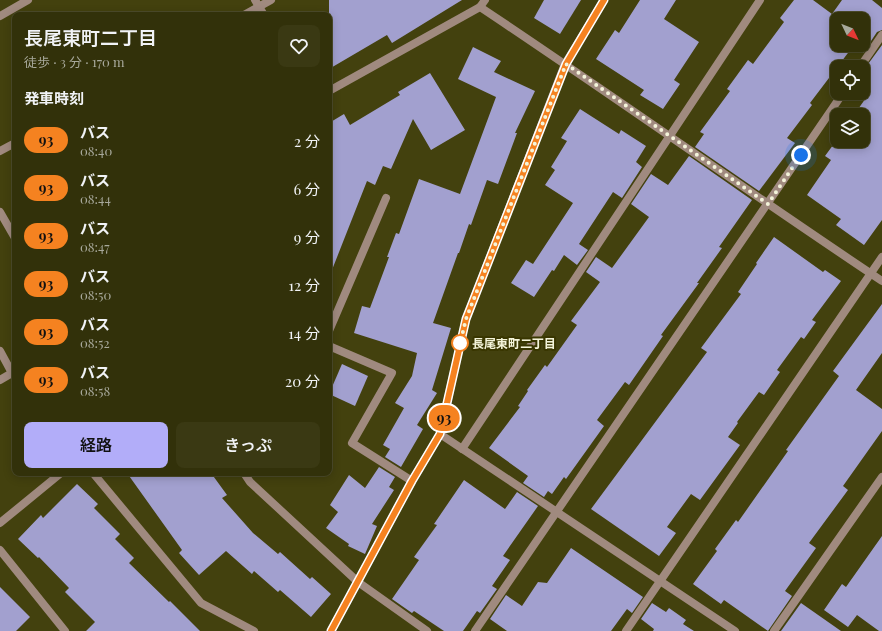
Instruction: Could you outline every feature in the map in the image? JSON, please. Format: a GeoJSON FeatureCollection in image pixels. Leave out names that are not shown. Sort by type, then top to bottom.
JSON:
{"type":"FeatureCollection","features":[{"type":"Feature","properties":{"kind":"street"},"geometry":{"type":"LineString","coordinates":[[0,16],[28,0]]}},
{"type":"Feature","properties":{"kind":"street"},"geometry":{"type":"LineString","coordinates":[[247,12],[257,3],[271,0]]}},
{"type":"Feature","properties":{"kind":"street"},"geometry":{"type":"LineString","coordinates":[[331,631],[412,481],[440,434],[466,319],[566,64],[604,0]]}},
{"type":"Feature","properties":{"kind":"street"},"geometry":{"type":"LineString","coordinates":[[462,449],[760,0]]}},
{"type":"Feature","properties":{"kind":"street"},"geometry":{"type":"LineString","coordinates":[[257,3],[262,12]]}},
{"type":"Feature","properties":{"kind":"street"},"geometry":{"type":"LineString","coordinates":[[332,89],[482,3],[566,64],[882,281]]}},
{"type":"Feature","properties":{"kind":"street"},"geometry":{"type":"LineString","coordinates":[[865,60],[882,34]]}},
{"type":"Feature","properties":{"kind":"street"},"geometry":{"type":"LineString","coordinates":[[475,631],[838,100]]}},
{"type":"Feature","properties":{"kind":"street"},"geometry":{"type":"LineString","coordinates":[[0,151],[12,145]]}},
{"type":"Feature","properties":{"kind":"street"},"geometry":{"type":"LineString","coordinates":[[332,324],[386,198]]}},
{"type":"Feature","properties":{"kind":"street"},"geometry":{"type":"LineString","coordinates":[[0,212],[12,233]]}},
{"type":"Feature","properties":{"kind":"street"},"geometry":{"type":"LineString","coordinates":[[626,631],[882,257]]}},
{"type":"Feature","properties":{"kind":"street"},"geometry":{"type":"LineString","coordinates":[[332,347],[392,373],[352,443],[412,481]]}},
{"type":"Feature","properties":{"kind":"street"},"geometry":{"type":"LineString","coordinates":[[0,351],[12,373],[0,380]]}},
{"type":"Feature","properties":{"kind":"street"},"geometry":{"type":"LineString","coordinates":[[440,434],[735,631]]}},
{"type":"Feature","properties":{"kind":"street"},"geometry":{"type":"LineString","coordinates":[[0,523],[57,476]]}},
{"type":"Feature","properties":{"kind":"street"},"geometry":{"type":"LineString","coordinates":[[95,476],[201,603],[252,630]]}},
{"type":"Feature","properties":{"kind":"street"},"geometry":{"type":"LineString","coordinates":[[246,476],[250,482],[358,582],[427,631]]}},
{"type":"Feature","properties":{"kind":"street"},"geometry":{"type":"LineString","coordinates":[[774,631],[882,476]]}},
{"type":"Feature","properties":{"kind":"street"},"geometry":{"type":"LineString","coordinates":[[0,550],[65,631]]}},
{"type":"Feature","properties":{"kind":"building"},"geometry":{"type":"Polygon","coordinates":[[[329,0],[462,0],[392,43],[387,35],[332,67],[332,12],[329,12],[329,0]]]}},
{"type":"Feature","properties":{"kind":"building"},"geometry":{"type":"Polygon","coordinates":[[[544,0],[581,0],[560,34],[534,18],[544,0]]]}},
{"type":"Feature","properties":{"kind":"building"},"geometry":{"type":"Polygon","coordinates":[[[640,0],[676,0],[664,19],[699,42],[674,80],[680,84],[663,109],[640,95],[644,90],[596,59],[615,30],[619,33],[640,0]]]}},
{"type":"Feature","properties":{"kind":"building"},"geometry":{"type":"Polygon","coordinates":[[[794,0],[813,0],[830,13],[830,52],[849,52],[843,60],[830,60],[830,77],[810,103],[812,105],[787,138],[795,143],[759,191],[695,147],[704,134],[700,132],[730,91],[727,89],[748,60],[753,64],[784,22],[780,18],[794,0]]]}},
{"type":"Feature","properties":{"kind":"building"},"geometry":{"type":"Polygon","coordinates":[[[842,0],[872,0],[882,8],[882,30],[877,32],[870,42],[870,12],[833,12],[842,0]]]}},
{"type":"Feature","properties":{"kind":"building"},"geometry":{"type":"Polygon","coordinates":[[[882,45],[882,220],[864,245],[836,225],[841,219],[807,195],[831,160],[825,156],[831,148],[870,148],[870,108],[859,108],[864,100],[870,100],[870,61],[882,45]]]}},
{"type":"Feature","properties":{"kind":"building"},"geometry":{"type":"Polygon","coordinates":[[[473,47],[501,61],[494,72],[535,91],[515,133],[517,133],[498,184],[487,180],[471,225],[469,224],[458,253],[433,323],[451,328],[432,390],[437,393],[417,425],[423,429],[401,467],[385,457],[390,449],[383,445],[404,408],[395,403],[412,376],[417,353],[354,333],[362,306],[370,308],[389,257],[387,257],[396,233],[399,234],[419,179],[460,194],[496,97],[458,79],[473,47]]]}},
{"type":"Feature","properties":{"kind":"building"},"geometry":{"type":"Polygon","coordinates":[[[430,73],[465,130],[431,150],[413,119],[391,169],[383,166],[375,185],[367,181],[332,270],[332,121],[344,114],[350,125],[400,95],[398,92],[430,73]]]}},
{"type":"Feature","properties":{"kind":"building"},"geometry":{"type":"Polygon","coordinates":[[[580,109],[619,134],[621,130],[646,146],[636,162],[642,167],[622,198],[613,192],[579,244],[588,250],[577,265],[564,255],[534,297],[511,283],[526,260],[533,264],[573,203],[545,185],[555,170],[551,167],[567,141],[561,138],[580,109]]]}},
{"type":"Feature","properties":{"kind":"building"},"geometry":{"type":"Polygon","coordinates":[[[689,156],[752,200],[719,247],[722,248],[697,283],[699,283],[661,335],[663,336],[629,385],[625,382],[597,420],[604,426],[566,479],[564,477],[552,494],[548,491],[544,497],[523,483],[528,476],[489,448],[520,407],[518,406],[528,391],[527,390],[545,365],[547,367],[577,325],[571,321],[600,282],[586,272],[596,257],[612,268],[649,217],[631,204],[651,174],[668,185],[689,156]]]}},
{"type":"Feature","properties":{"kind":"building"},"geometry":{"type":"Polygon","coordinates":[[[774,237],[823,272],[825,270],[841,281],[812,320],[816,322],[804,339],[801,337],[777,370],[780,372],[764,395],[759,392],[737,422],[738,423],[728,437],[740,445],[700,500],[691,494],[667,527],[676,533],[659,556],[591,509],[707,352],[701,348],[741,294],[738,292],[774,237]]]}},
{"type":"Feature","properties":{"kind":"building"},"geometry":{"type":"Polygon","coordinates":[[[882,304],[882,353],[856,390],[882,409],[882,431],[843,486],[848,490],[809,543],[816,548],[785,591],[792,596],[768,631],[724,600],[721,604],[693,584],[717,551],[715,549],[736,520],[738,522],[788,451],[786,450],[839,376],[833,371],[882,304]]]}},
{"type":"Feature","properties":{"kind":"building"},"geometry":{"type":"Polygon","coordinates":[[[342,364],[368,376],[355,406],[332,395],[332,387],[342,364]]]}},
{"type":"Feature","properties":{"kind":"building"},"geometry":{"type":"Polygon","coordinates":[[[379,467],[395,477],[389,487],[394,490],[372,524],[377,526],[365,554],[348,546],[349,544],[326,528],[338,512],[330,505],[349,475],[365,488],[379,467]]]}},
{"type":"Feature","properties":{"kind":"building"},"geometry":{"type":"Polygon","coordinates":[[[129,476],[213,476],[227,495],[222,498],[253,533],[278,554],[280,552],[310,579],[312,577],[331,594],[311,617],[280,590],[278,592],[254,571],[252,574],[226,551],[199,575],[179,553],[182,550],[129,476]]]}},
{"type":"Feature","properties":{"kind":"building"},"geometry":{"type":"Polygon","coordinates":[[[464,480],[505,509],[517,492],[538,506],[503,556],[510,560],[492,586],[497,589],[480,613],[477,611],[463,631],[444,631],[414,611],[412,613],[392,599],[419,560],[414,557],[437,525],[434,524],[464,480]]]}},
{"type":"Feature","properties":{"kind":"building"},"geometry":{"type":"Polygon","coordinates":[[[77,484],[98,504],[94,508],[120,534],[115,539],[134,558],[129,563],[200,631],[86,631],[95,622],[65,592],[69,588],[39,557],[38,558],[18,539],[41,515],[43,518],[77,484]]]}},
{"type":"Feature","properties":{"kind":"building"},"geometry":{"type":"Polygon","coordinates":[[[882,536],[882,631],[879,631],[857,615],[848,627],[824,610],[842,584],[846,587],[882,536]]]}},
{"type":"Feature","properties":{"kind":"building"},"geometry":{"type":"Polygon","coordinates":[[[571,548],[643,597],[632,613],[627,609],[611,631],[507,631],[490,619],[506,595],[522,606],[538,582],[547,583],[571,548]]]}},
{"type":"Feature","properties":{"kind":"building"},"geometry":{"type":"Polygon","coordinates":[[[0,587],[30,617],[16,631],[0,631],[0,587]]]}},
{"type":"Feature","properties":{"kind":"building"},"geometry":{"type":"Polygon","coordinates":[[[652,603],[666,612],[669,608],[686,620],[683,624],[694,631],[653,631],[654,629],[641,619],[652,603]]]}},
{"type":"Feature","properties":{"kind":"building"},"geometry":{"type":"Polygon","coordinates":[[[801,603],[841,631],[781,631],[801,603]]]}},
{"type":"Feature","properties":{"kind":"bus line","name":"93"},"geometry":{"type":"LineString","coordinates":[[331,631],[412,481],[440,434],[466,319],[566,64],[604,0]]}},
{"type":"Feature","properties":{"kind":"place","name":"長尾東町二丁目"},"geometry":{"type":"Point","coordinates":[460,343]}},
{"type":"Feature","properties":{"kind":"route"},"geometry":{"type":"LineString","coordinates":[[460,343],[459,348],[466,319],[566,64],[768,204],[801,155]]}}]}
